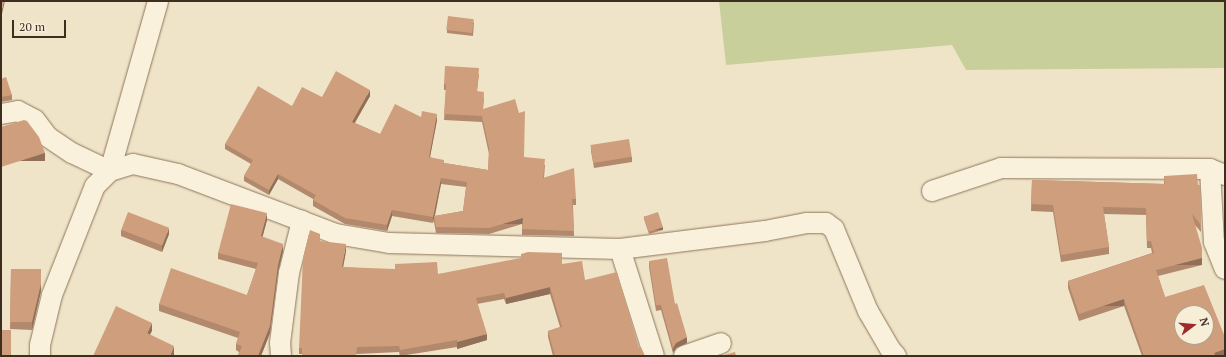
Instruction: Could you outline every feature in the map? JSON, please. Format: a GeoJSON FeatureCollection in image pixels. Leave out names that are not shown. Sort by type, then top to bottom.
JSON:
{"type":"FeatureCollection","features":[{"type":"Feature","properties":{"kind":"street"},"geometry":{"type":"LineString","coordinates":[[110,171],[158,1]]}},
{"type":"Feature","properties":{"kind":"street"},"geometry":{"type":"LineString","coordinates":[[1,114],[18,111],[35,120],[48,137],[72,153],[110,171]]}},
{"type":"Feature","properties":{"kind":"street"},"geometry":{"type":"LineString","coordinates":[[40,356],[40,345],[52,295],[95,186],[110,171],[133,164],[178,174],[336,234],[389,243],[620,249],[734,236],[807,223],[826,223],[834,229],[868,311],[890,349],[896,356]]}},
{"type":"Feature","properties":{"kind":"street"},"geometry":{"type":"LineString","coordinates":[[932,191],[1001,168],[1218,172],[1214,242],[1225,269]]}},
{"type":"Feature","properties":{"kind":"street"},"geometry":{"type":"LineString","coordinates":[[281,356],[280,343],[289,273],[302,221]]}},
{"type":"Feature","properties":{"kind":"street"},"geometry":{"type":"LineString","coordinates":[[620,249],[654,356]]}},
{"type":"Feature","properties":{"kind":"street"},"geometry":{"type":"LineString","coordinates":[[684,356],[721,343]]}},
{"type":"Feature","properties":{"kind":"green space"},"geometry":{"type":"Polygon","coordinates":[[[719,1],[1225,1],[1225,68],[966,70],[952,45],[726,65],[719,1]]]}},
{"type":"Feature","properties":{"kind":"building"},"geometry":{"type":"Polygon","coordinates":[[[1,1],[4,1],[1,13],[1,1]]]}},
{"type":"Feature","properties":{"kind":"building"},"geometry":{"type":"Polygon","coordinates":[[[448,16],[474,19],[472,33],[446,30],[448,16]]]}},
{"type":"Feature","properties":{"kind":"building"},"geometry":{"type":"Polygon","coordinates":[[[445,66],[479,68],[477,91],[484,92],[483,109],[515,99],[519,113],[525,111],[524,157],[545,159],[543,178],[574,168],[576,199],[572,199],[574,231],[522,229],[523,218],[489,228],[436,227],[434,216],[463,211],[467,182],[441,178],[433,217],[392,210],[387,225],[345,218],[313,200],[316,195],[278,174],[269,190],[244,176],[253,160],[225,144],[258,86],[292,106],[302,87],[322,97],[336,71],[370,90],[352,122],[380,134],[395,104],[421,117],[422,111],[437,114],[429,157],[444,160],[444,163],[488,170],[489,148],[482,116],[444,114],[446,85],[444,84],[445,66]]]}},
{"type":"Feature","properties":{"kind":"building"},"geometry":{"type":"Polygon","coordinates":[[[6,77],[12,95],[1,97],[1,79],[6,77]]]}},
{"type":"Feature","properties":{"kind":"building"},"geometry":{"type":"Polygon","coordinates":[[[24,120],[27,121],[39,137],[45,153],[1,167],[1,127],[24,120]]]}},
{"type":"Feature","properties":{"kind":"building"},"geometry":{"type":"Polygon","coordinates":[[[629,139],[632,157],[593,163],[590,145],[629,139]]]}},
{"type":"Feature","properties":{"kind":"building"},"geometry":{"type":"Polygon","coordinates":[[[1197,174],[1198,185],[1200,185],[1201,225],[1192,214],[1202,248],[1202,258],[1156,270],[1165,297],[1204,285],[1212,305],[1174,305],[1174,345],[1214,345],[1214,310],[1225,337],[1225,349],[1214,353],[1216,356],[1144,356],[1124,299],[1079,314],[1068,281],[1154,253],[1151,241],[1147,241],[1146,208],[1103,207],[1109,247],[1061,255],[1053,205],[1031,204],[1032,180],[1165,184],[1164,176],[1197,174]]]}},
{"type":"Feature","properties":{"kind":"building"},"geometry":{"type":"Polygon","coordinates":[[[231,204],[267,213],[261,236],[283,244],[278,265],[270,326],[258,356],[238,356],[242,346],[236,344],[240,332],[159,304],[171,268],[247,295],[258,263],[218,253],[231,204]]]}},
{"type":"Feature","properties":{"kind":"building"},"geometry":{"type":"Polygon","coordinates":[[[128,212],[169,228],[162,246],[121,230],[128,212]]]}},
{"type":"Feature","properties":{"kind":"building"},"geometry":{"type":"Polygon","coordinates":[[[658,212],[663,227],[649,232],[644,217],[658,212]]]}},
{"type":"Feature","properties":{"kind":"building"},"geometry":{"type":"Polygon","coordinates":[[[310,230],[320,234],[320,241],[346,244],[342,267],[395,269],[395,264],[437,262],[438,274],[521,258],[521,254],[528,252],[562,253],[562,264],[582,261],[585,280],[617,272],[639,348],[641,347],[645,356],[555,356],[548,331],[562,327],[550,287],[506,298],[504,293],[476,298],[487,334],[457,342],[457,340],[400,350],[399,346],[357,347],[356,356],[302,356],[302,348],[299,348],[303,258],[310,230]]]}},
{"type":"Feature","properties":{"kind":"building"},"geometry":{"type":"Polygon","coordinates":[[[667,258],[675,304],[677,303],[687,337],[676,343],[673,348],[661,305],[656,305],[649,261],[667,258]]]}},
{"type":"Feature","properties":{"kind":"building"},"geometry":{"type":"Polygon","coordinates":[[[11,269],[41,269],[41,284],[32,322],[10,322],[11,269]]]}},
{"type":"Feature","properties":{"kind":"building"},"geometry":{"type":"Polygon","coordinates":[[[116,306],[152,323],[147,333],[174,346],[170,356],[93,356],[116,306]]]}},
{"type":"Feature","properties":{"kind":"building"},"geometry":{"type":"Polygon","coordinates":[[[1,330],[11,330],[11,356],[1,356],[1,330]]]}},
{"type":"Feature","properties":{"kind":"building"},"geometry":{"type":"Polygon","coordinates":[[[735,352],[736,356],[721,356],[735,352]]]}}]}
